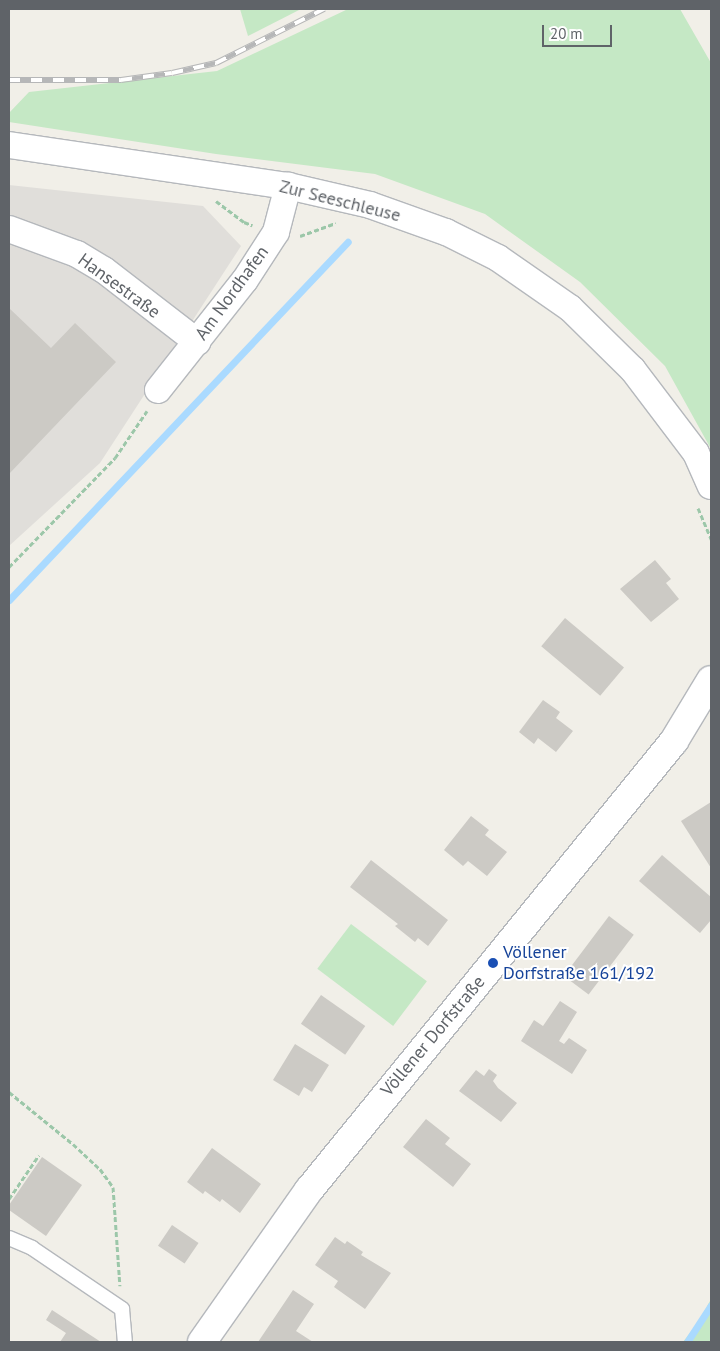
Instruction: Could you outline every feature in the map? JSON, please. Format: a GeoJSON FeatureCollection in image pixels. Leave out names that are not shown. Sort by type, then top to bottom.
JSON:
{"type":"FeatureCollection","features":[{"type":"Feature","properties":{"kind":"street","name":"Zur Seeschleuse"},"geometry":{"type":"LineString","coordinates":[[9,145],[288,186],[370,205],[446,232],[498,258],[570,308],[633,370],[696,453],[703,494]]}},
{"type":"Feature","properties":{"kind":"street","name":"Am Nordhafen"},"geometry":{"type":"LineString","coordinates":[[158,390],[245,280],[276,232],[288,186]]}},
{"type":"Feature","properties":{"kind":"street","name":"Hansestraße"},"geometry":{"type":"LineString","coordinates":[[9,229],[76,254],[197,342]]}},
{"type":"Feature","properties":{"kind":"street","name":"Völlener Dorfstraße"},"geometry":{"type":"LineString","coordinates":[[202,1342],[309,1190],[702,707],[711,680]]}},
{"type":"Feature","properties":{"kind":"lane"},"geometry":{"type":"LineString","coordinates":[[9,1238],[32,1248],[122,1309],[125,1342]]}},
{"type":"Feature","properties":{"kind":"path"},"geometry":{"type":"LineString","coordinates":[[210,197],[244,222],[276,232],[304,236],[337,222],[346,224]]}},
{"type":"Feature","properties":{"kind":"path"},"geometry":{"type":"LineString","coordinates":[[9,567],[115,458],[158,390]]}},
{"type":"Feature","properties":{"kind":"path"},"geometry":{"type":"LineString","coordinates":[[703,494],[711,539]]}},
{"type":"Feature","properties":{"kind":"path"},"geometry":{"type":"LineString","coordinates":[[9,1092],[74,1144],[100,1169],[113,1187],[122,1309]]}},
{"type":"Feature","properties":{"kind":"path"},"geometry":{"type":"LineString","coordinates":[[9,1199],[40,1155]]}},
{"type":"Feature","properties":{"kind":"shaded area"},"geometry":{"type":"Polygon","coordinates":[[[9,185],[203,206],[241,246],[100,463],[9,546],[9,185]]]}},
{"type":"Feature","properties":{"kind":"green space"},"geometry":{"type":"Polygon","coordinates":[[[240,9],[301,9],[248,36],[240,9]]]}},
{"type":"Feature","properties":{"kind":"green space"},"geometry":{"type":"Polygon","coordinates":[[[348,9],[680,9],[711,63],[711,449],[665,366],[580,282],[485,214],[375,174],[216,154],[9,122],[9,113],[29,92],[217,71],[348,9]]]}},
{"type":"Feature","properties":{"kind":"green space"},"geometry":{"type":"Polygon","coordinates":[[[351,924],[427,981],[393,1026],[317,969],[351,924]]]}},
{"type":"Feature","properties":{"kind":"green space"},"geometry":{"type":"Polygon","coordinates":[[[711,1299],[711,1342],[683,1342],[699,1321],[711,1299]]]}},
{"type":"Feature","properties":{"kind":"building"},"geometry":{"type":"Polygon","coordinates":[[[9,308],[51,348],[75,323],[116,362],[9,474],[9,308]]]}},
{"type":"Feature","properties":{"kind":"building"},"geometry":{"type":"Polygon","coordinates":[[[655,560],[671,579],[666,583],[679,599],[651,622],[620,589],[655,560]]]}},
{"type":"Feature","properties":{"kind":"building"},"geometry":{"type":"Polygon","coordinates":[[[565,618],[624,667],[600,696],[541,646],[565,618]]]}},
{"type":"Feature","properties":{"kind":"building"},"geometry":{"type":"Polygon","coordinates":[[[543,700],[560,712],[556,718],[573,731],[556,752],[538,738],[534,744],[519,732],[543,700]]]}},
{"type":"Feature","properties":{"kind":"building"},"geometry":{"type":"Polygon","coordinates":[[[711,802],[711,868],[681,821],[711,802]]]}},
{"type":"Feature","properties":{"kind":"building"},"geometry":{"type":"Polygon","coordinates":[[[471,816],[489,830],[485,835],[507,852],[487,876],[468,861],[463,866],[444,850],[471,816]]]}},
{"type":"Feature","properties":{"kind":"building"},"geometry":{"type":"Polygon","coordinates":[[[662,855],[711,897],[711,920],[700,933],[639,881],[662,855]]]}},
{"type":"Feature","properties":{"kind":"building"},"geometry":{"type":"Polygon","coordinates":[[[371,860],[448,920],[428,946],[418,938],[415,942],[395,926],[398,924],[350,887],[371,860]]]}},
{"type":"Feature","properties":{"kind":"building"},"geometry":{"type":"Polygon","coordinates":[[[609,916],[634,935],[589,995],[564,976],[609,916]]]}},
{"type":"Feature","properties":{"kind":"building"},"geometry":{"type":"Polygon","coordinates":[[[321,995],[365,1026],[345,1055],[301,1024],[321,995]]]}},
{"type":"Feature","properties":{"kind":"building"},"geometry":{"type":"Polygon","coordinates":[[[560,1001],[577,1012],[559,1041],[564,1044],[569,1038],[587,1050],[572,1074],[521,1041],[534,1020],[543,1026],[560,1001]]]}},
{"type":"Feature","properties":{"kind":"building"},"geometry":{"type":"Polygon","coordinates":[[[295,1044],[329,1065],[312,1092],[304,1087],[299,1096],[273,1080],[295,1044]]]}},
{"type":"Feature","properties":{"kind":"building"},"geometry":{"type":"Polygon","coordinates":[[[489,1069],[497,1075],[493,1081],[498,1088],[517,1103],[501,1122],[459,1091],[476,1070],[484,1076],[489,1069]]]}},
{"type":"Feature","properties":{"kind":"building"},"geometry":{"type":"Polygon","coordinates":[[[426,1119],[450,1138],[445,1144],[471,1164],[453,1187],[403,1147],[426,1119]]]}},
{"type":"Feature","properties":{"kind":"building"},"geometry":{"type":"Polygon","coordinates":[[[212,1148],[261,1184],[240,1213],[222,1199],[220,1202],[205,1191],[203,1194],[187,1182],[212,1148]]]}},
{"type":"Feature","properties":{"kind":"building"},"geometry":{"type":"Polygon","coordinates":[[[42,1157],[82,1185],[46,1236],[9,1210],[9,1205],[42,1157]]]}},
{"type":"Feature","properties":{"kind":"building"},"geometry":{"type":"Polygon","coordinates":[[[172,1225],[199,1243],[185,1264],[158,1246],[172,1225]]]}},
{"type":"Feature","properties":{"kind":"building"},"geometry":{"type":"Polygon","coordinates":[[[335,1237],[345,1244],[347,1241],[363,1252],[361,1255],[391,1273],[365,1309],[334,1287],[338,1281],[315,1265],[335,1237]]]}},
{"type":"Feature","properties":{"kind":"building"},"geometry":{"type":"Polygon","coordinates":[[[293,1290],[314,1304],[296,1331],[313,1342],[258,1342],[293,1290]]]}},
{"type":"Feature","properties":{"kind":"building"},"geometry":{"type":"Polygon","coordinates":[[[52,1310],[101,1342],[60,1342],[66,1333],[46,1320],[52,1310]]]}},
{"type":"Feature","properties":{"kind":"waterway"},"geometry":{"type":"LineString","coordinates":[[9,600],[348,242]]}},
{"type":"Feature","properties":{"kind":"waterway"},"geometry":{"type":"LineString","coordinates":[[687,1342],[711,1305]]}},
{"type":"Feature","properties":{"kind":"railway"},"geometry":{"type":"LineString","coordinates":[[9,80],[121,80],[172,73],[216,63],[324,9]]}},
{"type":"Feature","properties":{"kind":"place","name":"Völlener Dorfstraße 161/192"},"geometry":{"type":"Point","coordinates":[493,963]}}]}
